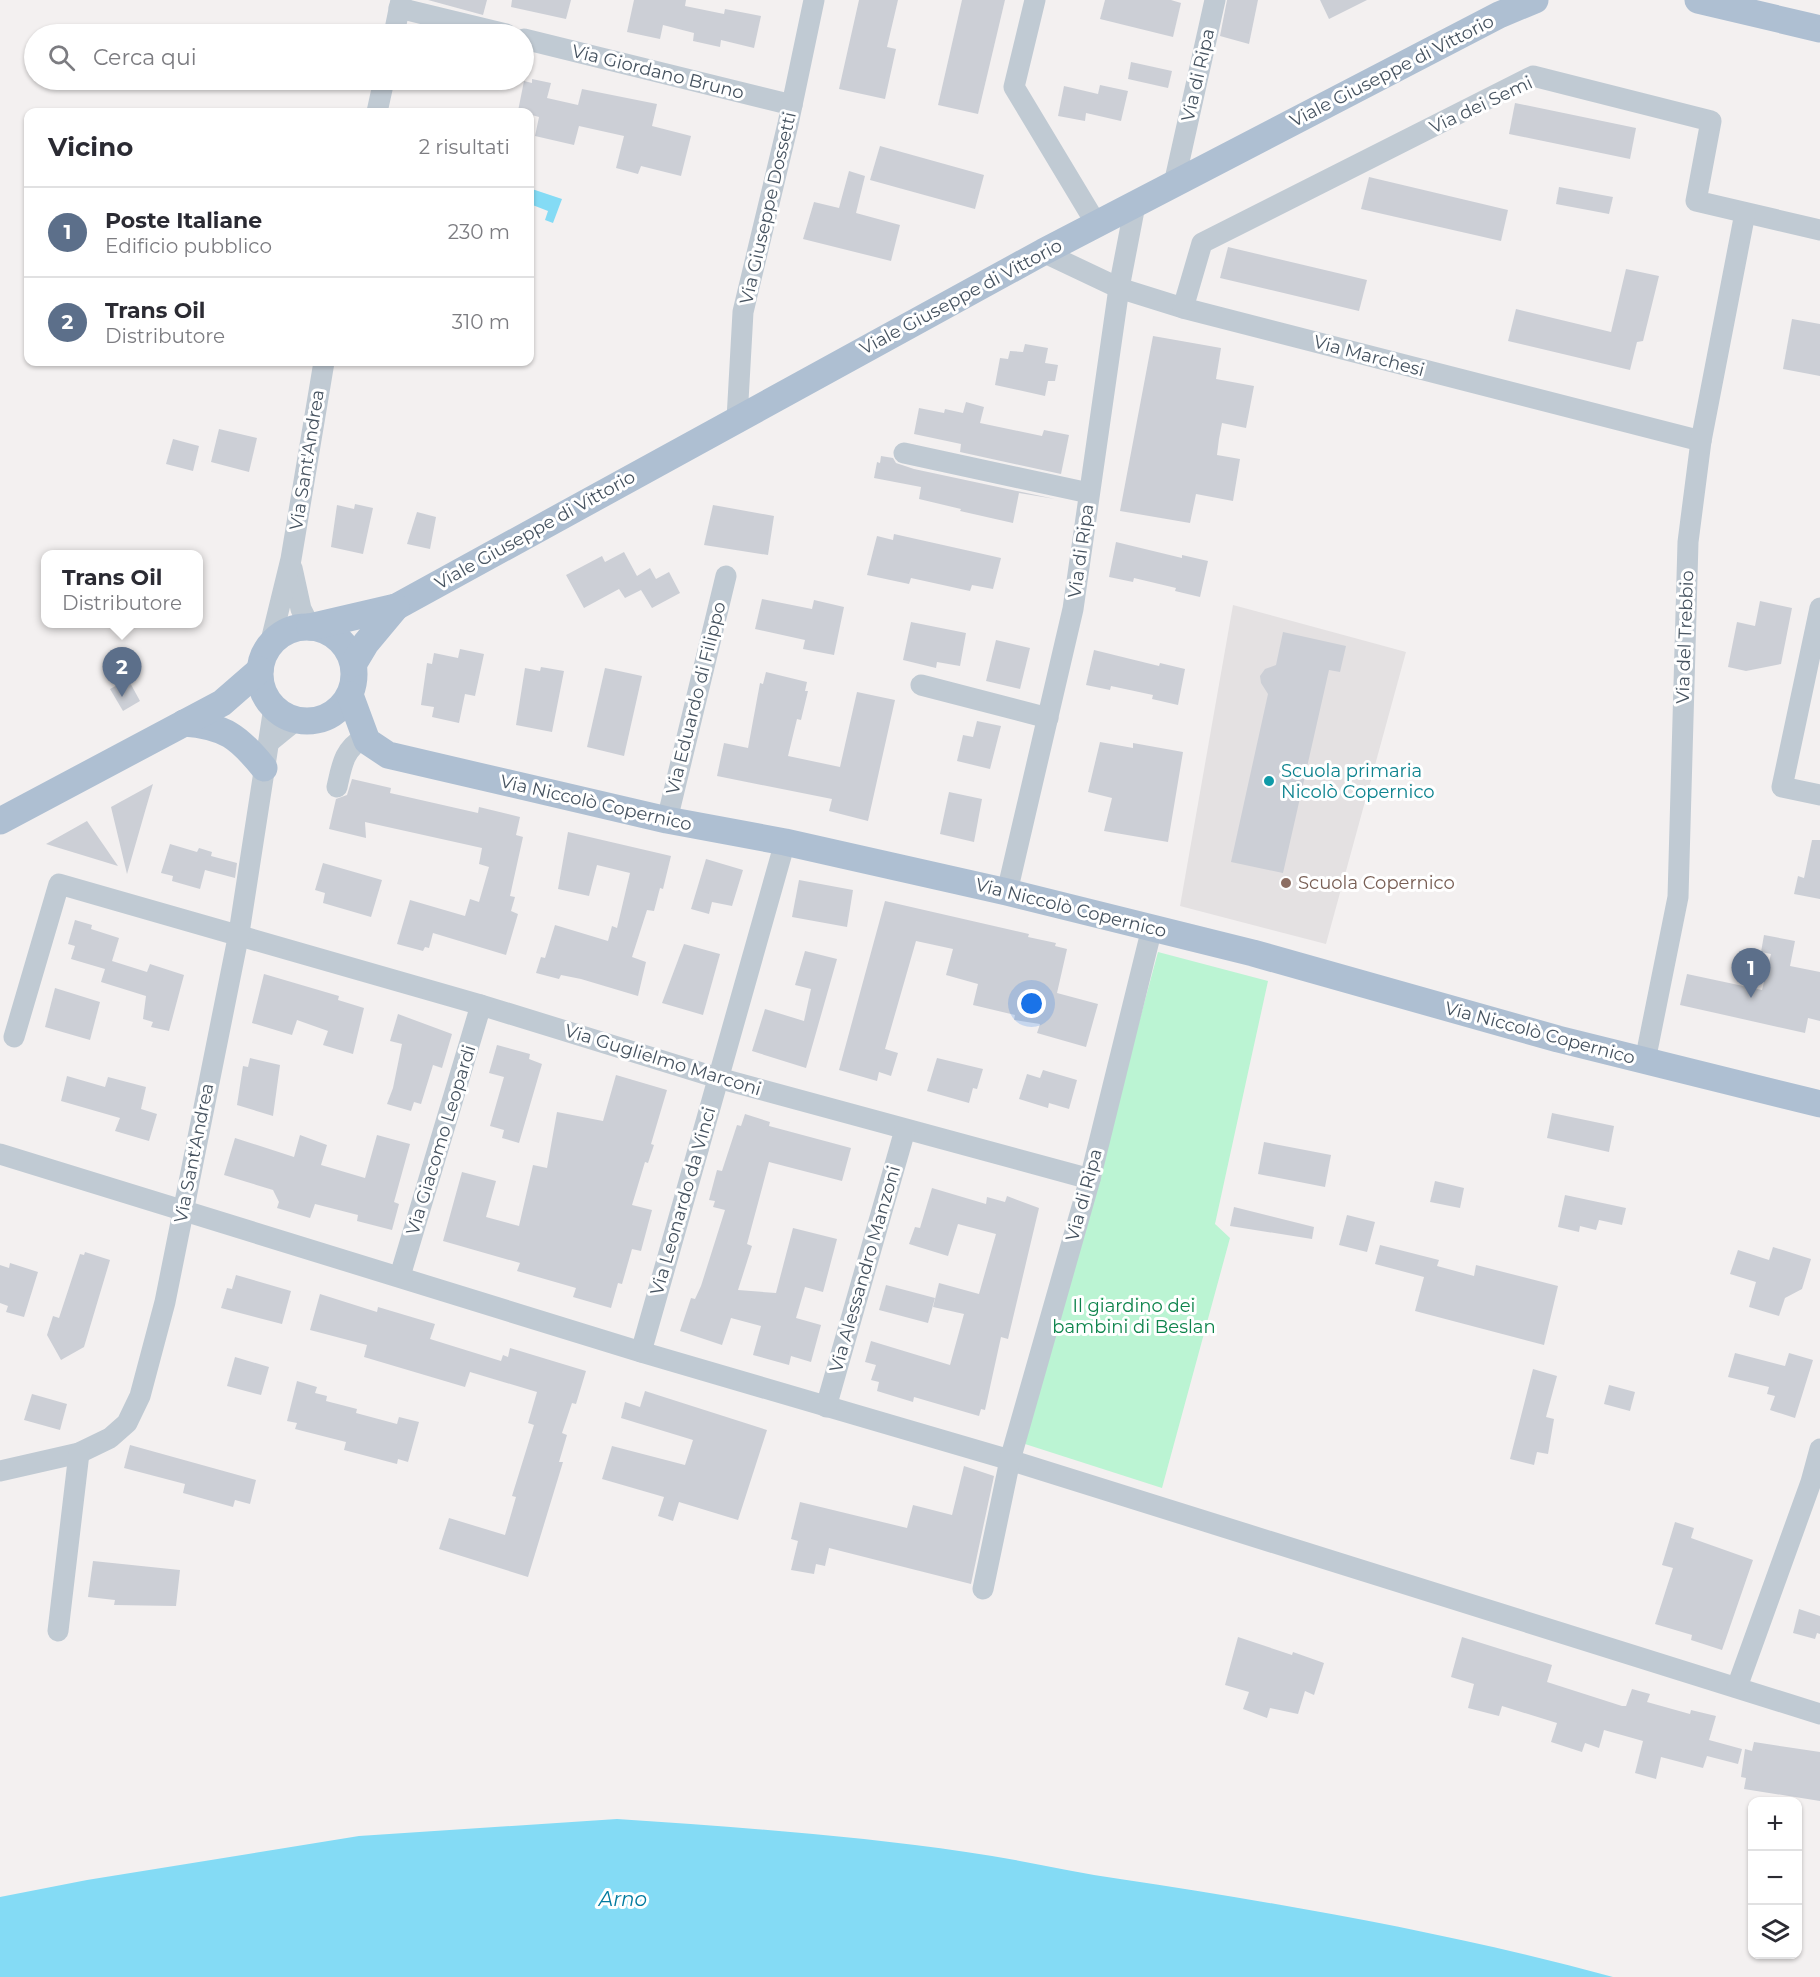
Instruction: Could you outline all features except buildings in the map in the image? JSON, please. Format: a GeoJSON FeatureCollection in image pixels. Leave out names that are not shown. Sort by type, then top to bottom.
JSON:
{"type":"FeatureCollection","features":[{"type":"Feature","properties":{"kind":"main road","name":"Viale Giuseppe di Vittorio"},"geometry":{"type":"LineString","coordinates":[[310,627],[396,608],[1043,252],[1499,15],[1535,0]]}},
{"type":"Feature","properties":{"kind":"main road"},"geometry":{"type":"LineString","coordinates":[[1698,0],[1820,29]]}},
{"type":"Feature","properties":{"kind":"main road","name":"Viale Giuseppe di Vittorio"},"geometry":{"type":"LineString","coordinates":[[354,663],[366,643],[396,608]]}},
{"type":"Feature","properties":{"kind":"main road"},"geometry":{"type":"LineString","coordinates":[[0,821],[222,703],[260,670],[270,645],[288,630],[310,627],[326,630],[339,638],[348,649],[354,663],[355,680],[350,695],[343,706],[327,717],[308,721],[278,708],[222,703]]}},
{"type":"Feature","properties":{"kind":"main road"},"geometry":{"type":"LineString","coordinates":[[260,670],[278,708]]}},
{"type":"Feature","properties":{"kind":"main road"},"geometry":{"type":"LineString","coordinates":[[350,695],[365,737]]}},
{"type":"Feature","properties":{"kind":"main road"},"geometry":{"type":"LineString","coordinates":[[184,723],[206,724],[231,734],[246,746],[267,755]]}},
{"type":"Feature","properties":{"kind":"main road","name":"Via Niccolò Copernico"},"geometry":{"type":"LineString","coordinates":[[365,737],[374,748],[388,755],[667,820],[785,842],[1007,892],[1275,959],[1645,1061],[1820,1104]]}},
{"type":"Feature","properties":{"kind":"street","name":"Via Giuseppe Dossetti"},"geometry":{"type":"LineString","coordinates":[[737,419],[743,312],[792,105],[814,0]]}},
{"type":"Feature","properties":{"kind":"street"},"geometry":{"type":"LineString","coordinates":[[1035,0],[1014,87],[1097,225]]}},
{"type":"Feature","properties":{"kind":"street","name":"Via di Ripa"},"geometry":{"type":"LineString","coordinates":[[1174,184],[1215,0]]}},
{"type":"Feature","properties":{"kind":"street"},"geometry":{"type":"LineString","coordinates":[[396,24],[400,4],[471,24]]}},
{"type":"Feature","properties":{"kind":"street","name":"Via Giordano Bruno"},"geometry":{"type":"LineString","coordinates":[[534,41],[792,105]]}},
{"type":"Feature","properties":{"kind":"street","name":"Via dei Semi"},"geometry":{"type":"LineString","coordinates":[[1183,308],[1202,243],[1533,76],[1711,121],[1696,201],[1820,230]]}},
{"type":"Feature","properties":{"kind":"street"},"geometry":{"type":"LineString","coordinates":[[378,108],[382,90]]}},
{"type":"Feature","properties":{"kind":"street","name":"Via di Ripa"},"geometry":{"type":"LineString","coordinates":[[1007,892],[1073,609],[1119,288],[1135,205]]}},
{"type":"Feature","properties":{"kind":"street","name":"Via del Trebbio"},"geometry":{"type":"LineString","coordinates":[[1645,1061],[1678,897],[1688,542],[1701,441],[1745,213]]}},
{"type":"Feature","properties":{"kind":"street","name":"Via Marchesi"},"geometry":{"type":"LineString","coordinates":[[1043,252],[1119,288],[1183,308],[1701,441]]}},
{"type":"Feature","properties":{"kind":"street","name":"Via Sant'Andrea"},"geometry":{"type":"LineString","coordinates":[[270,645],[291,559],[323,366]]}},
{"type":"Feature","properties":{"kind":"street"},"geometry":{"type":"LineString","coordinates":[[904,453],[1089,493]]}},
{"type":"Feature","properties":{"kind":"street","name":"Via Sant'Andrea"},"geometry":{"type":"LineString","coordinates":[[291,559],[301,609],[310,627]]}},
{"type":"Feature","properties":{"kind":"street","name":"Via Eduardo di Filippo"},"geometry":{"type":"LineString","coordinates":[[667,820],[726,576]]}},
{"type":"Feature","properties":{"kind":"street"},"geometry":{"type":"LineString","coordinates":[[1820,608],[1782,787],[1820,795]]}},
{"type":"Feature","properties":{"kind":"street"},"geometry":{"type":"LineString","coordinates":[[921,686],[1048,718]]}},
{"type":"Feature","properties":{"kind":"street","name":"Via Sant'Andrea"},"geometry":{"type":"LineString","coordinates":[[0,1471],[79,1453],[110,1438],[127,1423],[140,1396],[165,1302],[238,933],[267,755],[278,708]]}},
{"type":"Feature","properties":{"kind":"street"},"geometry":{"type":"LineString","coordinates":[[337,787],[344,755],[353,744],[365,737]]}},
{"type":"Feature","properties":{"kind":"street","name":"Via Leonardo da Vinci"},"geometry":{"type":"LineString","coordinates":[[641,1352],[785,842]]}},
{"type":"Feature","properties":{"kind":"street","name":"Via Guglielmo Marconi"},"geometry":{"type":"LineString","coordinates":[[14,1037],[59,884],[238,933],[718,1078],[1090,1179]]}},
{"type":"Feature","properties":{"kind":"street","name":"Via di Ripa"},"geometry":{"type":"LineString","coordinates":[[983,1589],[1010,1460],[1090,1179],[1152,928]]}},
{"type":"Feature","properties":{"kind":"street","name":"Via Giacomo Leopardi"},"geometry":{"type":"LineString","coordinates":[[400,1276],[481,1005]]}},
{"type":"Feature","properties":{"kind":"street","name":"Via Alessandro Manzoni"},"geometry":{"type":"LineString","coordinates":[[826,1407],[905,1130]]}},
{"type":"Feature","properties":{"kind":"street"},"geometry":{"type":"LineString","coordinates":[[0,1154],[641,1352],[1010,1460],[1820,1714]]}},
{"type":"Feature","properties":{"kind":"street"},"geometry":{"type":"LineString","coordinates":[[1737,1687],[1816,1484],[1820,1449]]}},
{"type":"Feature","properties":{"kind":"street"},"geometry":{"type":"LineString","coordinates":[[58,1631],[79,1453]]}},
{"type":"Feature","properties":{"kind":"shaded area"},"geometry":{"type":"Polygon","coordinates":[[[1233,605],[1406,652],[1326,944],[1180,906],[1233,605]]]}},
{"type":"Feature","properties":{"kind":"green space","name":"Il giardino dei bambini di Beslan"},"geometry":{"type":"Polygon","coordinates":[[[1158,952],[1268,981],[1215,1224],[1230,1238],[1162,1488],[1025,1444],[1158,952]]]}},
{"type":"Feature","properties":{"kind":"water"},"geometry":{"type":"Polygon","coordinates":[[[534,190],[562,199],[553,223],[545,220],[548,211],[534,206],[534,190]]]}},
{"type":"Feature","properties":{"kind":"water","name":"Arno"},"geometry":{"type":"Polygon","coordinates":[[[617,1819],[835,1836],[985,1855],[1430,1933],[1613,1977],[0,1977],[0,1897],[87,1880],[359,1836],[617,1819]]]}},
{"type":"Feature","properties":{"kind":"place","name":"Trans Oil"},"geometry":{"type":"Point","coordinates":[122,697]}},
{"type":"Feature","properties":{"kind":"place","name":"Scuola primaria Nicolò Copernico"},"geometry":{"type":"Point","coordinates":[1269,781]}},
{"type":"Feature","properties":{"kind":"place","name":"Scuola Copernico"},"geometry":{"type":"Point","coordinates":[1286,883]}},
{"type":"Feature","properties":{"kind":"place","name":"Poste Italiane"},"geometry":{"type":"Point","coordinates":[1751,998]}}]}
